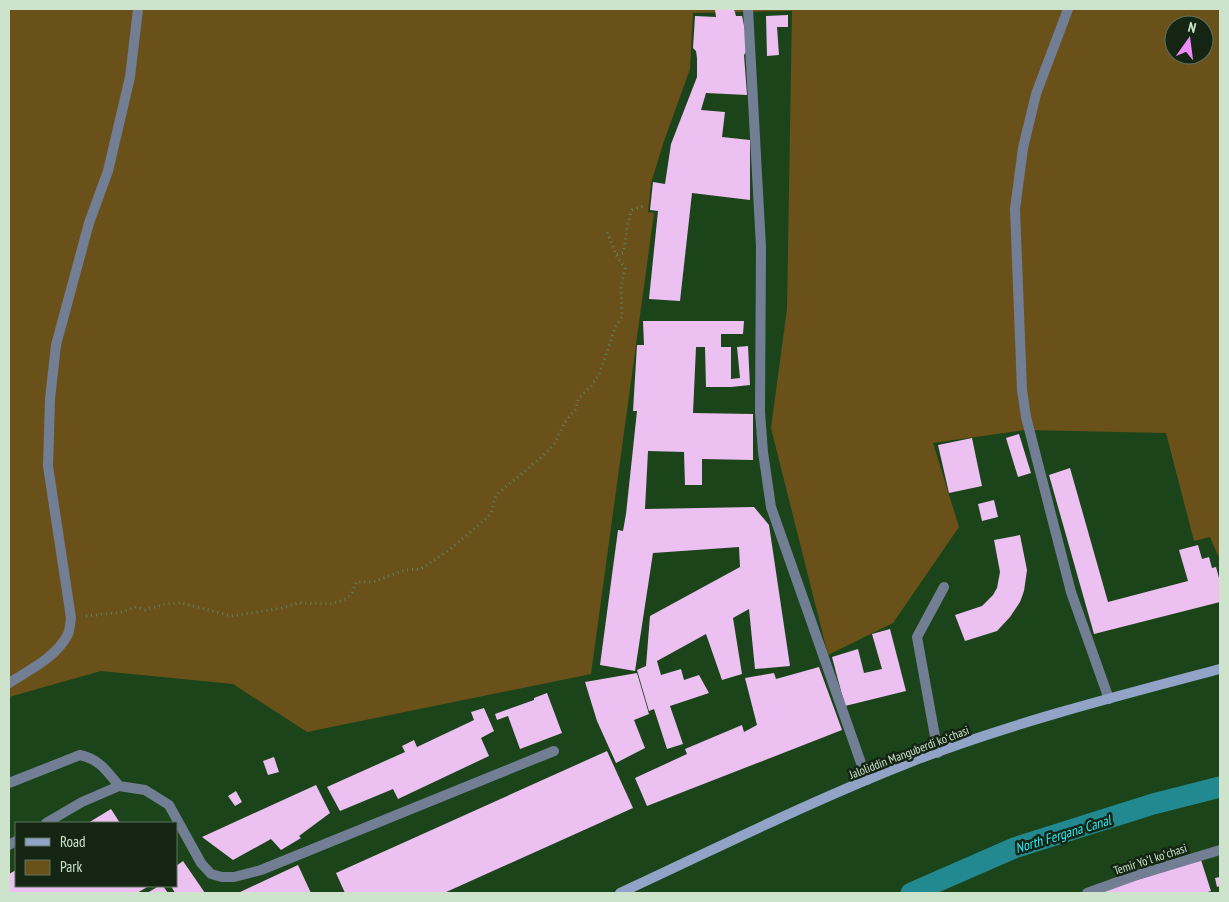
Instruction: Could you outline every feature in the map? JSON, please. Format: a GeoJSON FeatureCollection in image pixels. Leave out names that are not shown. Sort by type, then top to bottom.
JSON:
{"type":"FeatureCollection","features":[{"type":"Feature","properties":{"kind":"main road","name":"Jaloliddin Manguberdi koʻchasi"},"geometry":{"type":"LineString","coordinates":[[620,893],[780,818],[867,780],[938,753],[1023,723],[1220,669]]}},
{"type":"Feature","properties":{"kind":"street"},"geometry":{"type":"LineString","coordinates":[[9,682],[46,659],[62,644],[69,632],[71,618],[48,466],[50,399],[56,345],[89,223],[108,171],[130,77],[138,9]]}},
{"type":"Feature","properties":{"kind":"street"},"geometry":{"type":"LineString","coordinates":[[748,9],[761,247],[760,412],[763,452],[771,507],[867,780]]}},
{"type":"Feature","properties":{"kind":"street"},"geometry":{"type":"LineString","coordinates":[[1068,9],[1036,94],[1023,148],[1015,209],[1022,390],[1026,418],[1071,592],[1109,699]]}},
{"type":"Feature","properties":{"kind":"street"},"geometry":{"type":"LineString","coordinates":[[938,753],[917,637],[944,587]]}},
{"type":"Feature","properties":{"kind":"street"},"geometry":{"type":"LineString","coordinates":[[48,822],[82,802],[119,786],[145,790],[169,805],[201,863],[211,874],[222,877],[234,877],[261,870],[554,751]]}},
{"type":"Feature","properties":{"kind":"street"},"geometry":{"type":"LineString","coordinates":[[9,783],[80,755],[97,761],[119,786]]}},
{"type":"Feature","properties":{"kind":"street","name":"Temir Yoʻl koʻchasi"},"geometry":{"type":"LineString","coordinates":[[1087,893],[1134,876],[1220,850]]}},
{"type":"Feature","properties":{"kind":"path"},"geometry":{"type":"LineString","coordinates":[[617,254],[623,253],[624,240],[632,210],[646,205]]}},
{"type":"Feature","properties":{"kind":"path"},"geometry":{"type":"LineString","coordinates":[[71,618],[122,612],[136,607],[145,610],[165,604],[182,603],[231,616],[283,608],[297,603],[332,604],[346,600],[352,593],[356,582],[373,582],[405,570],[421,569],[450,550],[488,517],[496,495],[531,464],[543,456],[555,443],[565,422],[576,409],[578,400],[599,375],[612,335],[622,317],[621,287],[625,268],[607,232]]}},
{"type":"Feature","properties":{"kind":"green space"},"geometry":{"type":"Polygon","coordinates":[[[9,9],[1220,9],[1220,560],[1210,537],[1194,541],[1166,433],[1025,430],[933,443],[959,527],[893,623],[828,655],[771,428],[787,309],[792,11],[693,13],[690,69],[651,183],[648,212],[654,213],[591,674],[307,732],[233,684],[101,671],[9,697],[9,9]]]}},
{"type":"Feature","properties":{"kind":"building"},"geometry":{"type":"Polygon","coordinates":[[[734,9],[736,16],[742,16],[749,48],[744,55],[747,95],[706,93],[701,110],[725,112],[722,137],[750,140],[750,200],[692,193],[680,301],[649,299],[658,211],[650,210],[653,182],[665,184],[671,144],[697,77],[697,58],[696,51],[693,48],[695,16],[716,17],[715,10],[734,9]]]}},
{"type":"Feature","properties":{"kind":"building"},"geometry":{"type":"Polygon","coordinates":[[[788,15],[788,27],[777,27],[779,55],[767,56],[766,16],[788,15]]]}},
{"type":"Feature","properties":{"kind":"building"},"geometry":{"type":"Polygon","coordinates":[[[643,321],[744,321],[743,334],[721,334],[721,347],[731,347],[731,379],[740,378],[737,347],[748,346],[750,385],[706,387],[705,347],[696,347],[693,413],[753,414],[753,460],[702,459],[702,485],[685,485],[684,452],[648,451],[645,509],[754,507],[769,525],[790,666],[755,669],[749,609],[733,618],[742,674],[722,680],[706,634],[657,661],[661,675],[681,669],[684,680],[699,675],[709,693],[670,706],[683,744],[667,749],[654,709],[649,711],[637,670],[646,666],[650,616],[740,567],[739,547],[653,553],[635,671],[600,665],[618,530],[623,531],[626,514],[637,411],[633,411],[637,345],[644,345],[643,321]]]}},
{"type":"Feature","properties":{"kind":"building"},"geometry":{"type":"Polygon","coordinates":[[[1019,434],[1031,473],[1018,477],[1006,438],[1019,434]]]}},
{"type":"Feature","properties":{"kind":"building"},"geometry":{"type":"Polygon","coordinates":[[[972,438],[982,486],[949,493],[938,445],[972,438]]]}},
{"type":"Feature","properties":{"kind":"building"},"geometry":{"type":"Polygon","coordinates":[[[1070,468],[1108,602],[1188,581],[1179,550],[1198,545],[1202,559],[1209,557],[1212,568],[1216,567],[1220,578],[1220,602],[1094,634],[1049,475],[1070,468]]]}},
{"type":"Feature","properties":{"kind":"building"},"geometry":{"type":"Polygon","coordinates":[[[994,500],[998,517],[982,521],[978,504],[994,500]]]}},
{"type":"Feature","properties":{"kind":"building"},"geometry":{"type":"Polygon","coordinates":[[[1020,535],[1027,570],[1024,591],[1020,602],[997,631],[965,641],[955,615],[982,606],[997,588],[1000,572],[994,540],[1020,535]]]}},
{"type":"Feature","properties":{"kind":"building"},"geometry":{"type":"Polygon","coordinates":[[[890,629],[906,691],[845,706],[832,657],[858,649],[864,673],[882,669],[872,634],[890,629]]]}},
{"type":"Feature","properties":{"kind":"building"},"geometry":{"type":"Polygon","coordinates":[[[819,667],[842,730],[647,806],[635,778],[687,754],[685,749],[742,725],[744,732],[757,725],[745,678],[774,673],[776,679],[819,667]]]}},
{"type":"Feature","properties":{"kind":"building"},"geometry":{"type":"Polygon","coordinates":[[[637,673],[649,714],[634,720],[645,748],[616,763],[597,721],[585,682],[637,673]]]}},
{"type":"Feature","properties":{"kind":"building"},"geometry":{"type":"Polygon","coordinates":[[[547,693],[562,733],[520,749],[508,716],[497,720],[495,714],[534,700],[534,698],[547,693]]]}},
{"type":"Feature","properties":{"kind":"building"},"geometry":{"type":"Polygon","coordinates":[[[484,708],[494,731],[481,738],[489,756],[398,799],[393,789],[340,811],[327,787],[405,752],[402,746],[414,740],[417,747],[474,720],[471,712],[484,708]]]}},
{"type":"Feature","properties":{"kind":"building"},"geometry":{"type":"Polygon","coordinates":[[[607,751],[633,808],[444,893],[345,893],[336,873],[607,751]]]}},
{"type":"Feature","properties":{"kind":"building"},"geometry":{"type":"Polygon","coordinates":[[[274,757],[279,772],[268,775],[263,761],[274,757]]]}},
{"type":"Feature","properties":{"kind":"building"},"geometry":{"type":"Polygon","coordinates":[[[316,785],[330,813],[299,836],[301,838],[281,850],[271,839],[233,860],[202,837],[316,785]]]}},
{"type":"Feature","properties":{"kind":"building"},"geometry":{"type":"Polygon","coordinates":[[[236,791],[242,802],[235,806],[228,796],[236,791]]]}},
{"type":"Feature","properties":{"kind":"building"},"geometry":{"type":"Polygon","coordinates":[[[111,809],[119,822],[90,822],[111,809]]]}},
{"type":"Feature","properties":{"kind":"building"},"geometry":{"type":"Polygon","coordinates":[[[1201,860],[1211,891],[1204,893],[1095,893],[1201,860]]]}},
{"type":"Feature","properties":{"kind":"building"},"geometry":{"type":"Polygon","coordinates":[[[183,861],[205,893],[175,893],[172,887],[178,887],[178,865],[183,861]]]}},
{"type":"Feature","properties":{"kind":"building"},"geometry":{"type":"Polygon","coordinates":[[[298,865],[311,893],[238,893],[298,865]]]}},
{"type":"Feature","properties":{"kind":"building"},"geometry":{"type":"Polygon","coordinates":[[[15,871],[15,887],[147,887],[137,893],[9,893],[9,874],[15,871]]]}},
{"type":"Feature","properties":{"kind":"building"},"geometry":{"type":"Polygon","coordinates":[[[1220,877],[1220,886],[1217,887],[1215,878],[1220,877]]]}},
{"type":"Feature","properties":{"kind":"building"},"geometry":{"type":"Polygon","coordinates":[[[157,887],[164,887],[168,893],[147,893],[157,887]]]}},
{"type":"Feature","properties":{"kind":"waterway","name":"North Fergana Canal"},"geometry":{"type":"LineString","coordinates":[[911,893],[1014,848],[1153,804],[1220,787]]}}]}
